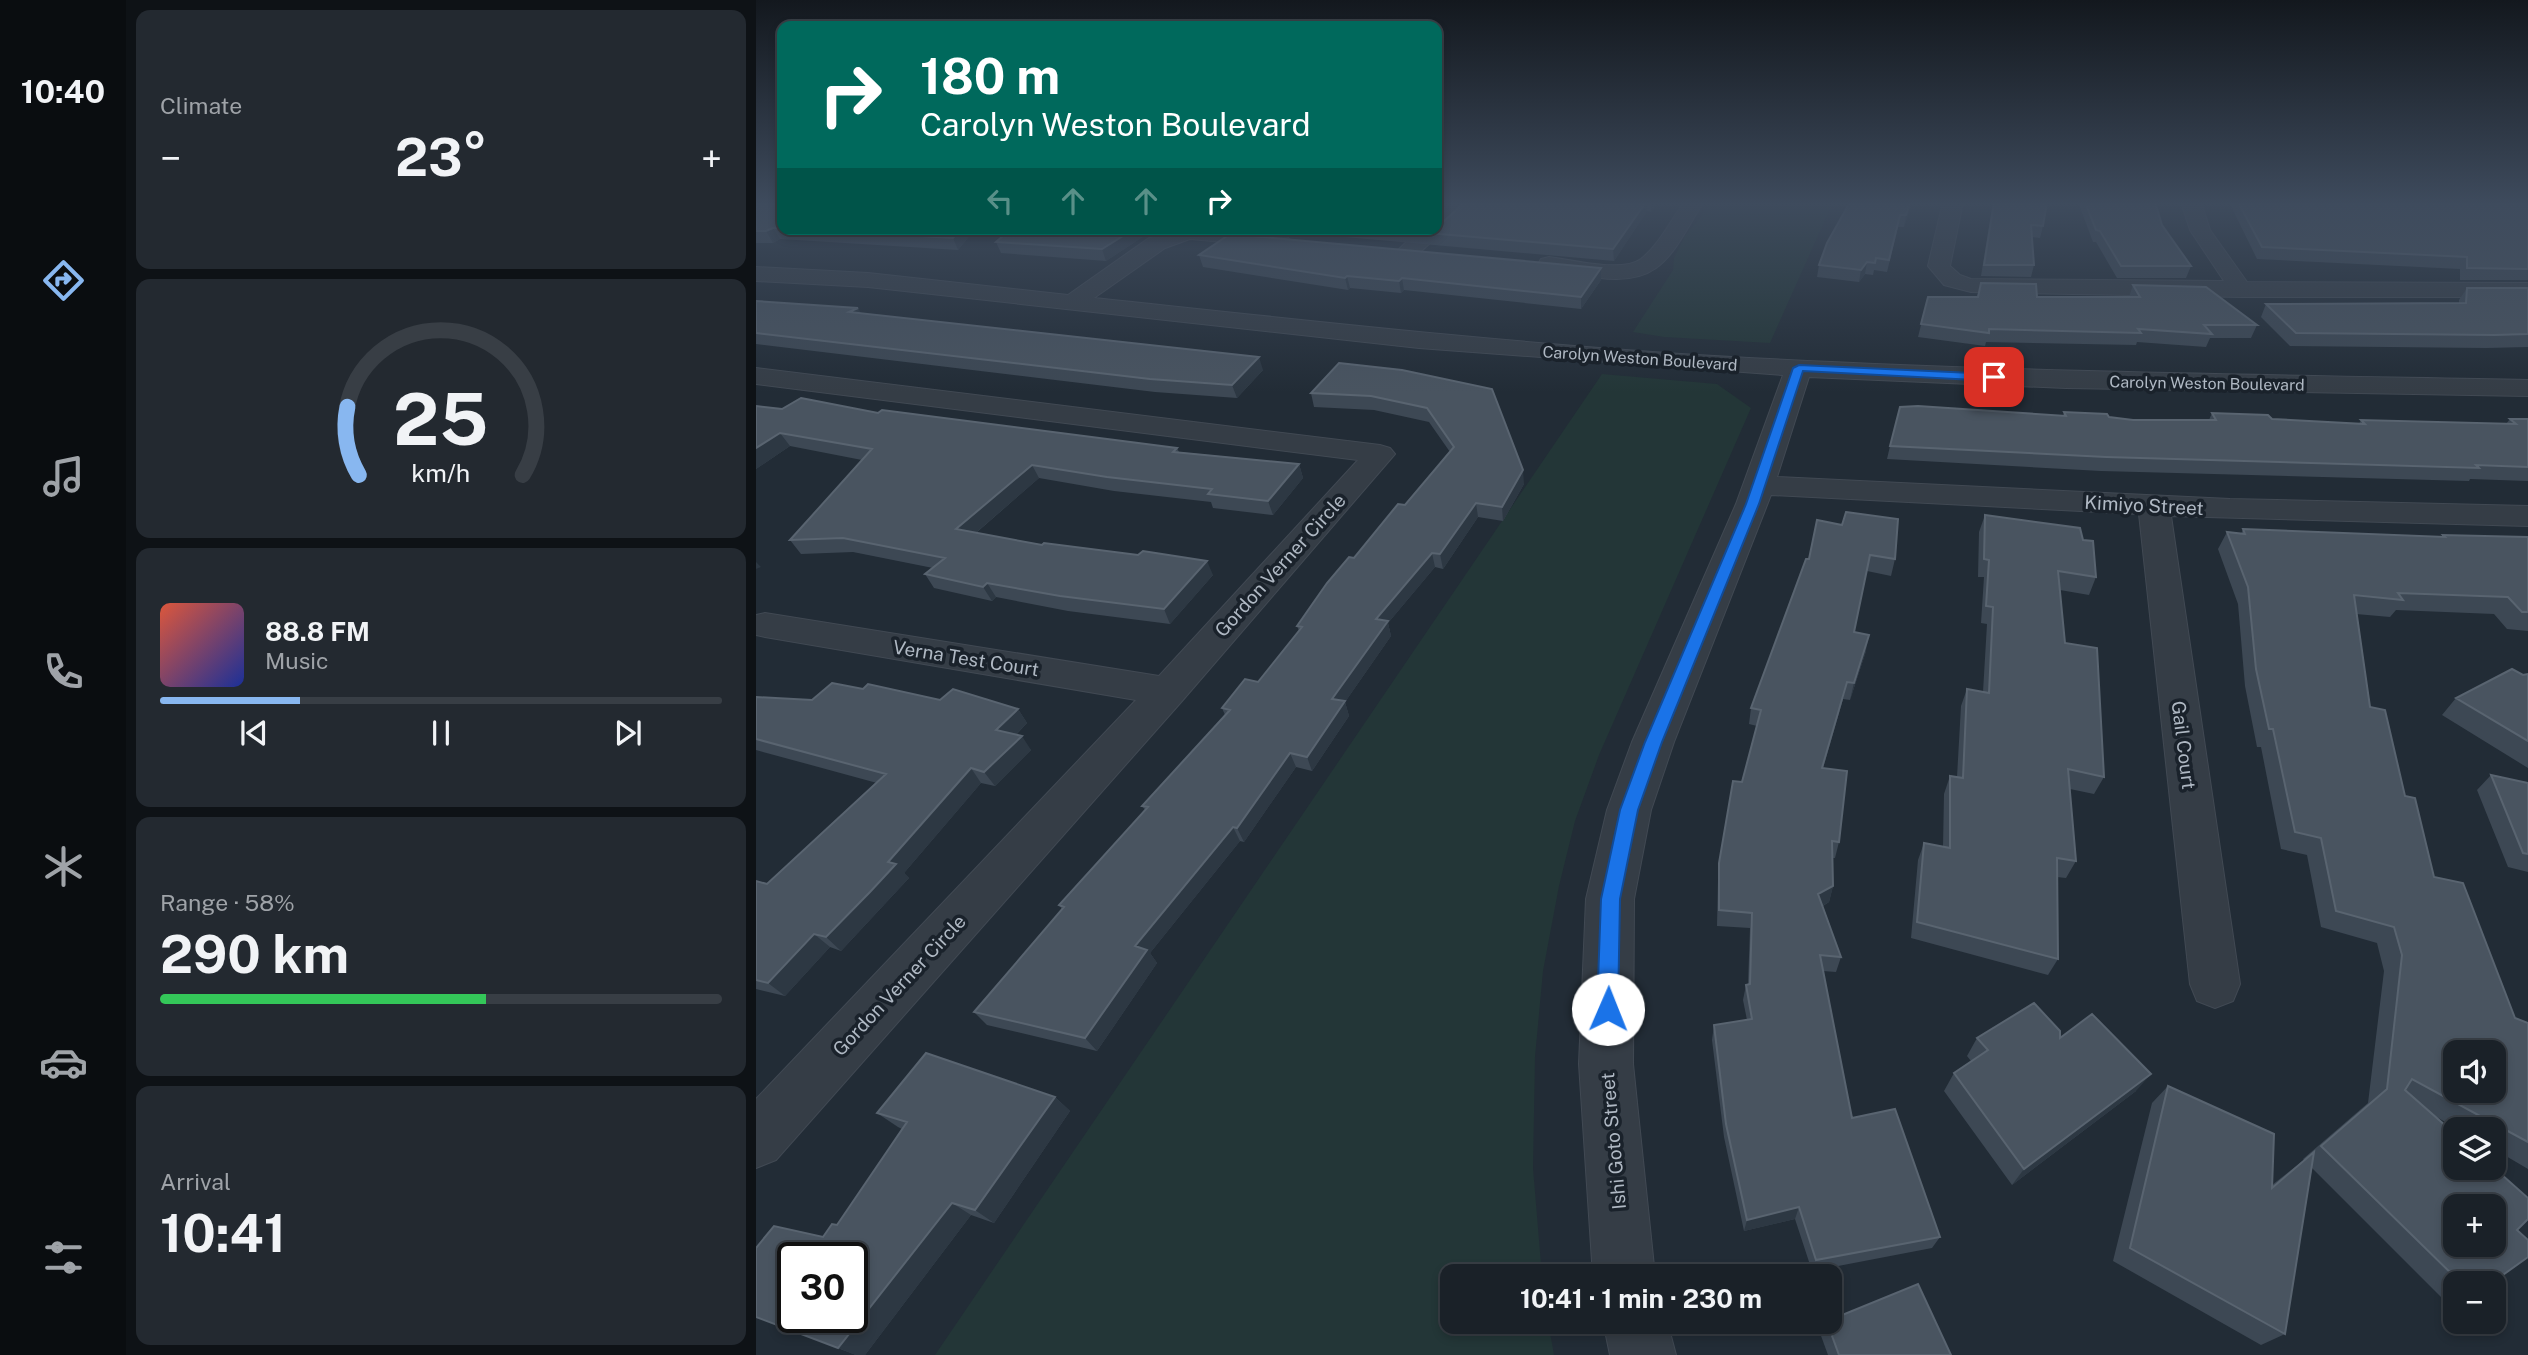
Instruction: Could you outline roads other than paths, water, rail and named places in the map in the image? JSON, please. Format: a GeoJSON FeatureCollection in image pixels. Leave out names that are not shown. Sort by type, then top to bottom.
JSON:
{"type":"FeatureCollection","features":[{"type":"Feature","properties":{"kind":"street"},"geometry":{"type":"LineString","coordinates":[[1070,304],[1125,265]]}},
{"type":"Feature","properties":{"kind":"street"},"geometry":{"type":"LineString","coordinates":[[1101,307],[1159,265]]}},
{"type":"Feature","properties":{"kind":"street"},"geometry":{"type":"LineString","coordinates":[[1559,265],[1608,271],[1639,270],[1646,265]]}},
{"type":"Feature","properties":{"kind":"street"},"geometry":{"type":"LineString","coordinates":[[1939,265],[1942,274],[1957,283],[1985,287],[2528,290]]}},
{"type":"Feature","properties":{"kind":"street"},"geometry":{"type":"LineString","coordinates":[[2224,265],[2241,290]]}},
{"type":"Feature","properties":{"kind":"street","name":"Carolyn Weston Boulevard"},"geometry":{"type":"LineString","coordinates":[[756,274],[869,280],[1070,304],[1446,342],[1799,368],[2066,380],[2528,388]]}},
{"type":"Feature","properties":{"kind":"street","name":"Ishi Goto Street"},"geometry":{"type":"LineString","coordinates":[[1623,1264],[1606,1063],[1610,899],[1629,810],[1653,742],[1759,485],[1799,368]]}},
{"type":"Feature","properties":{"kind":"street"},"geometry":{"type":"LineString","coordinates":[[756,397],[772,378]]}},
{"type":"Feature","properties":{"kind":"street","name":"Gordon Verner Circle"},"geometry":{"type":"LineString","coordinates":[[756,1140],[1168,691],[1380,454],[772,378]]}},
{"type":"Feature","properties":{"kind":"street","name":"Kimiyo Street"},"geometry":{"type":"LineString","coordinates":[[1759,485],[2154,505],[2528,516]]}},
{"type":"Feature","properties":{"kind":"street","name":"Gail Court"},"geometry":{"type":"LineString","coordinates":[[2154,505],[2215,984]]}},
{"type":"Feature","properties":{"kind":"street","name":"Verna Test Court"},"geometry":{"type":"LineString","coordinates":[[765,625],[1168,691]]}},
{"type":"Feature","properties":{"kind":"street"},"geometry":{"type":"LineString","coordinates":[[1638,1334],[1643,1355]]}}]}
